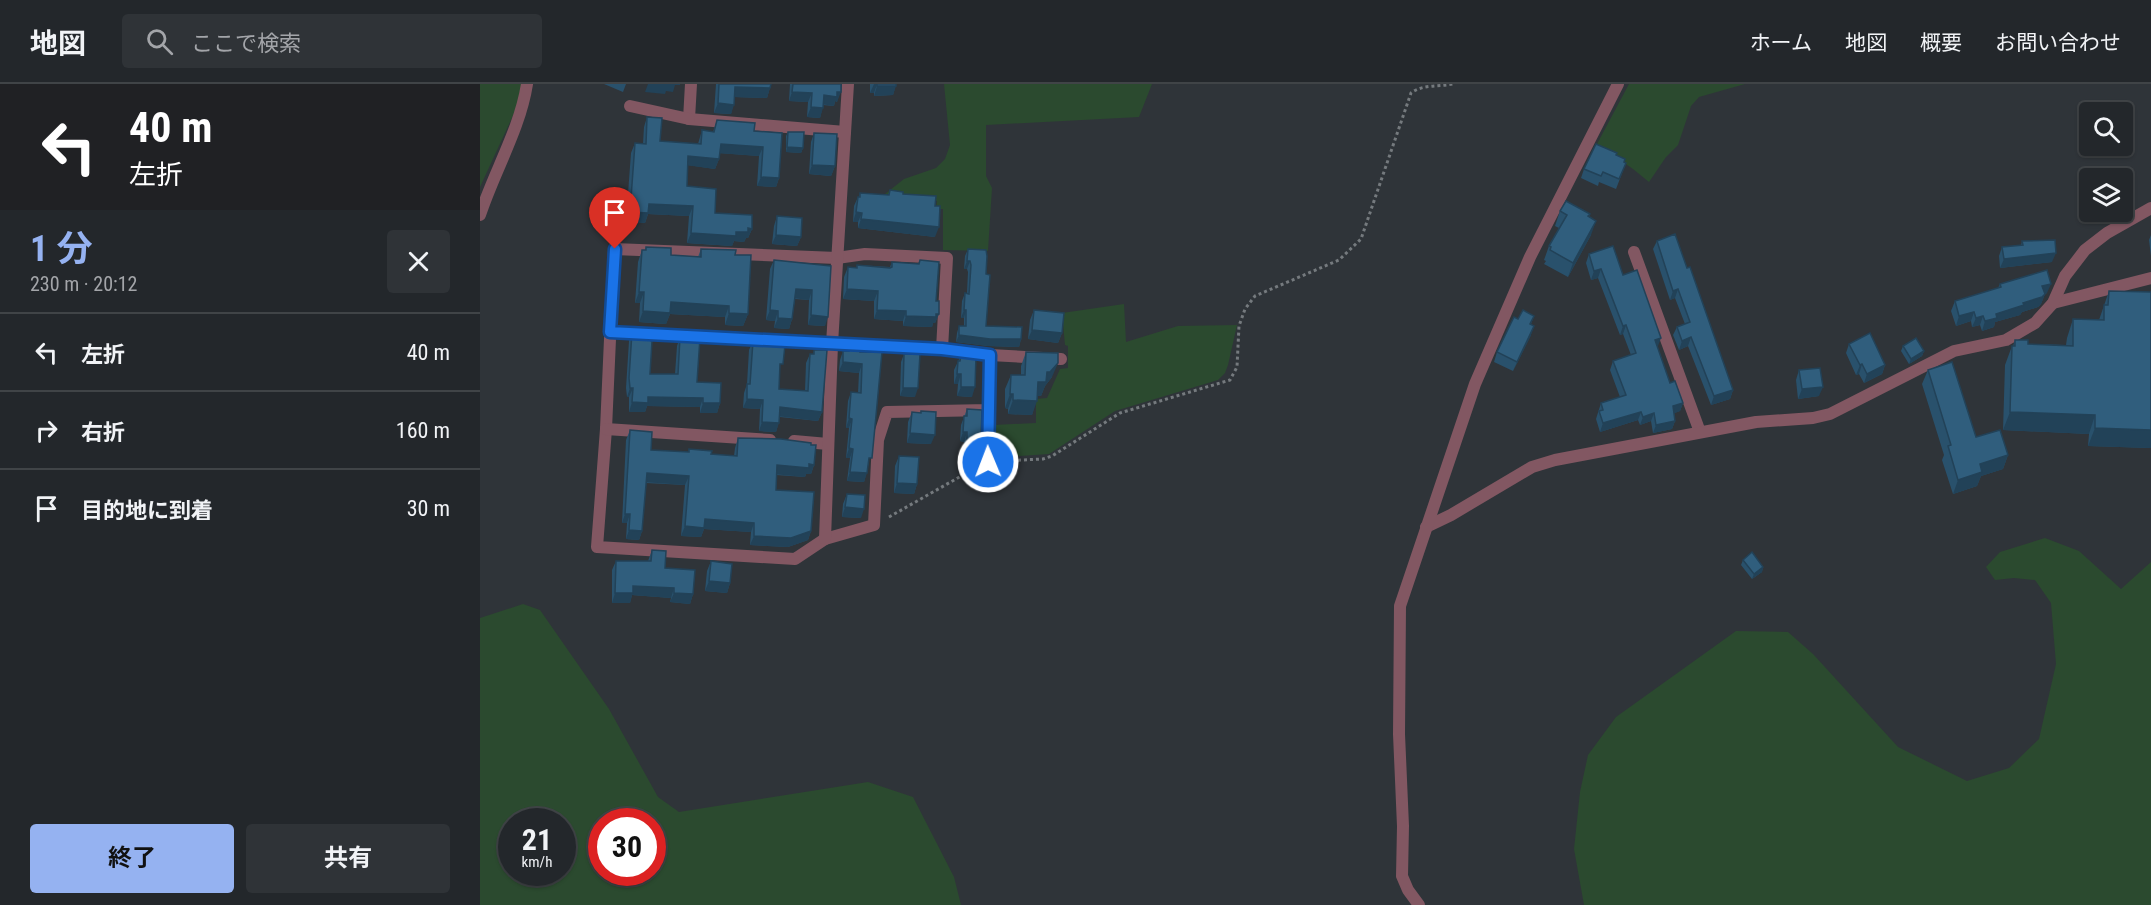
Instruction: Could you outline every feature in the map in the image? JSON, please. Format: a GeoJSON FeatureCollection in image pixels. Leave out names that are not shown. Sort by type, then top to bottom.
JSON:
{"type":"FeatureCollection","features":[{"type":"Feature","properties":{"kind":"street"},"geometry":{"type":"LineString","coordinates":[[480,215],[512,132],[527,84]]}},
{"type":"Feature","properties":{"kind":"street"},"geometry":{"type":"LineString","coordinates":[[689,119],[691,84]]}},
{"type":"Feature","properties":{"kind":"street"},"geometry":{"type":"LineString","coordinates":[[825,539],[832,344],[848,84]]}},
{"type":"Feature","properties":{"kind":"street"},"geometry":{"type":"LineString","coordinates":[[1419,905],[1408,890],[1402,876],[1403,826],[1399,734],[1400,606],[1475,384],[1525,268],[1618,84]]}},
{"type":"Feature","properties":{"kind":"street"},"geometry":{"type":"LineString","coordinates":[[630,106],[689,119],[845,132]]}},
{"type":"Feature","properties":{"kind":"street"},"geometry":{"type":"LineString","coordinates":[[1426,527],[1451,515],[1532,467],[1555,460],[1756,422],[1813,418],[1830,414],[1954,351],[2006,340],[2035,323],[2053,303],[2065,276],[2085,250],[2108,232],[2151,208]]}},
{"type":"Feature","properties":{"kind":"street"},"geometry":{"type":"LineString","coordinates":[[942,349],[947,258],[865,254],[837,258],[615,249],[606,429],[597,547],[795,559],[825,539],[874,525],[878,440],[887,412],[988,410]]}},
{"type":"Feature","properties":{"kind":"street"},"geometry":{"type":"LineString","coordinates":[[1634,252],[1700,432]]}},
{"type":"Feature","properties":{"kind":"street"},"geometry":{"type":"LineString","coordinates":[[2053,303],[2151,278]]}},
{"type":"Feature","properties":{"kind":"street"},"geometry":{"type":"LineString","coordinates":[[610,332],[942,349],[990,355],[1061,359]]}},
{"type":"Feature","properties":{"kind":"street"},"geometry":{"type":"LineString","coordinates":[[988,462],[990,355]]}},
{"type":"Feature","properties":{"kind":"street"},"geometry":{"type":"LineString","coordinates":[[606,429],[828,444]]}},
{"type":"Feature","properties":{"kind":"path"},"geometry":{"type":"LineString","coordinates":[[874,525],[988,462],[1043,459],[1062,451],[1120,413],[1230,380],[1237,367],[1239,327],[1245,309],[1255,296],[1339,260],[1353,248],[1361,239],[1411,93],[1424,86],[1439,87],[1453,84]]}},
{"type":"Feature","properties":{"kind":"green space"},"geometry":{"type":"Polygon","coordinates":[[[480,84],[522,84],[516,109],[480,187],[480,84]]]}},
{"type":"Feature","properties":{"kind":"green space"},"geometry":{"type":"Polygon","coordinates":[[[944,84],[1152,84],[1139,117],[986,125],[986,176],[992,188],[988,251],[943,250],[943,209],[936,209],[937,201],[885,194],[904,179],[936,168],[945,159],[950,145],[944,84]]]}},
{"type":"Feature","properties":{"kind":"green space"},"geometry":{"type":"Polygon","coordinates":[[[1629,84],[1745,84],[1699,97],[1691,106],[1678,145],[1666,157],[1649,182],[1597,144],[1629,84]]]}},
{"type":"Feature","properties":{"kind":"green space"},"geometry":{"type":"Polygon","coordinates":[[[1124,304],[1126,342],[1178,326],[1237,325],[1225,373],[1218,380],[1115,411],[1049,454],[993,458],[994,425],[1036,423],[1036,399],[1047,398],[1060,369],[1068,368],[1068,346],[1065,345],[1062,313],[1124,304]]]}},
{"type":"Feature","properties":{"kind":"green space"},"geometry":{"type":"Polygon","coordinates":[[[2045,538],[2079,551],[2121,589],[2151,562],[2151,905],[1584,905],[1574,849],[1580,792],[1588,755],[1616,717],[1736,631],[1788,632],[1813,654],[1898,747],[1967,781],[2009,768],[2039,739],[2056,664],[2051,603],[2035,580],[2014,578],[1995,580],[1986,567],[2000,552],[2045,538]]]}},
{"type":"Feature","properties":{"kind":"green space"},"geometry":{"type":"Polygon","coordinates":[[[523,604],[540,610],[609,709],[658,797],[679,812],[868,782],[913,797],[954,877],[961,905],[480,905],[480,618],[523,604]]]}},
{"type":"Feature","properties":{"kind":"building"},"geometry":{"type":"Polygon","coordinates":[[[719,84],[771,84],[770,88],[735,87],[734,105],[718,103],[719,84]]]}},
{"type":"Feature","properties":{"kind":"building"},"geometry":{"type":"Polygon","coordinates":[[[793,84],[841,84],[841,92],[837,92],[837,97],[824,95],[823,108],[811,107],[812,93],[792,92],[793,84]]]}},
{"type":"Feature","properties":{"kind":"building"},"geometry":{"type":"Polygon","coordinates":[[[877,84],[896,84],[896,86],[877,86],[877,84]]]}},
{"type":"Feature","properties":{"kind":"building"},"geometry":{"type":"Polygon","coordinates":[[[647,117],[662,118],[660,141],[701,144],[702,130],[714,132],[717,120],[755,123],[754,131],[782,133],[779,178],[761,177],[763,147],[721,144],[719,159],[688,156],[687,186],[716,189],[715,213],[752,215],[752,229],[748,228],[748,232],[736,232],[736,236],[691,233],[693,206],[649,204],[648,213],[630,212],[635,143],[646,144],[647,117]]]}},
{"type":"Feature","properties":{"kind":"building"},"geometry":{"type":"Polygon","coordinates":[[[788,132],[804,132],[803,148],[787,147],[788,132]]]}},
{"type":"Feature","properties":{"kind":"building"},"geometry":{"type":"Polygon","coordinates":[[[814,133],[837,134],[835,166],[812,165],[814,133]]]}},
{"type":"Feature","properties":{"kind":"building"},"geometry":{"type":"Polygon","coordinates":[[[1596,144],[1625,159],[1626,163],[1619,179],[1603,172],[1601,176],[1584,169],[1596,144]]]}},
{"type":"Feature","properties":{"kind":"building"},"geometry":{"type":"Polygon","coordinates":[[[890,190],[903,192],[903,194],[936,196],[935,206],[940,206],[939,227],[861,219],[862,213],[856,212],[860,193],[889,195],[890,190]]]}},
{"type":"Feature","properties":{"kind":"building"},"geometry":{"type":"Polygon","coordinates":[[[1566,201],[1590,214],[1588,216],[1596,221],[1573,263],[1550,250],[1549,246],[1567,215],[1560,211],[1566,201]]]}},
{"type":"Feature","properties":{"kind":"building"},"geometry":{"type":"Polygon","coordinates":[[[777,216],[802,218],[801,237],[776,235],[777,216]]]}},
{"type":"Feature","properties":{"kind":"building"},"geometry":{"type":"Polygon","coordinates":[[[1675,234],[1687,268],[1690,267],[1733,390],[1714,396],[1691,337],[1682,341],[1677,327],[1690,322],[1678,289],[1673,291],[1657,241],[1675,234]]]}},
{"type":"Feature","properties":{"kind":"building"},"geometry":{"type":"Polygon","coordinates":[[[2055,240],[2056,253],[2004,259],[2002,247],[2023,245],[2022,241],[2055,240]]]}},
{"type":"Feature","properties":{"kind":"building"},"geometry":{"type":"Polygon","coordinates":[[[1613,246],[1623,275],[1637,270],[1661,338],[1655,340],[1670,383],[1675,381],[1683,403],[1673,406],[1675,421],[1656,425],[1654,413],[1643,417],[1641,412],[1603,423],[1599,411],[1603,410],[1601,403],[1626,395],[1613,361],[1636,353],[1601,269],[1594,271],[1589,254],[1613,246]]]}},
{"type":"Feature","properties":{"kind":"building"},"geometry":{"type":"Polygon","coordinates":[[[646,247],[671,248],[671,255],[701,257],[701,249],[736,250],[735,255],[751,255],[748,314],[729,313],[729,306],[671,302],[670,313],[643,311],[644,292],[639,292],[642,250],[646,250],[646,247]]]}},
{"type":"Feature","properties":{"kind":"building"},"geometry":{"type":"Polygon","coordinates":[[[968,249],[986,250],[986,274],[990,275],[986,326],[1022,327],[1021,339],[990,339],[959,335],[959,326],[966,326],[965,293],[969,294],[971,265],[970,261],[967,261],[968,249]]]}},
{"type":"Feature","properties":{"kind":"building"},"geometry":{"type":"Polygon","coordinates":[[[774,260],[831,266],[828,317],[811,315],[812,290],[796,289],[792,319],[778,318],[778,311],[770,310],[774,260]]]}},
{"type":"Feature","properties":{"kind":"building"},"geometry":{"type":"Polygon","coordinates":[[[920,260],[939,262],[936,301],[939,301],[939,314],[936,314],[936,317],[906,316],[906,311],[877,310],[878,291],[847,289],[848,267],[857,268],[857,265],[890,268],[892,262],[919,264],[920,260]]]}},
{"type":"Feature","properties":{"kind":"building"},"geometry":{"type":"Polygon","coordinates":[[[2047,270],[2051,284],[2042,286],[2045,294],[2042,297],[1996,314],[1997,318],[1985,321],[1983,316],[1976,318],[1974,312],[1959,316],[1955,301],[2047,270]]]}},
{"type":"Feature","properties":{"kind":"building"},"geometry":{"type":"Polygon","coordinates":[[[2109,291],[2151,292],[2151,430],[2095,428],[2095,415],[2010,412],[2012,346],[2015,346],[2015,340],[2028,340],[2028,344],[2073,346],[2073,319],[2104,320],[2104,305],[2108,305],[2109,291]]]}},
{"type":"Feature","properties":{"kind":"building"},"geometry":{"type":"Polygon","coordinates":[[[1034,310],[1064,313],[1062,333],[1032,330],[1034,310]]]}},
{"type":"Feature","properties":{"kind":"building"},"geometry":{"type":"Polygon","coordinates":[[[1523,310],[1534,316],[1530,324],[1534,326],[1517,362],[1497,352],[1514,317],[1518,319],[1523,310]]]}},
{"type":"Feature","properties":{"kind":"building"},"geometry":{"type":"Polygon","coordinates":[[[632,332],[649,333],[649,340],[652,341],[650,374],[678,374],[680,337],[700,338],[697,382],[721,383],[720,403],[703,403],[703,398],[648,397],[648,403],[632,402],[633,388],[630,388],[629,378],[632,332]]]}},
{"type":"Feature","properties":{"kind":"building"},"geometry":{"type":"Polygon","coordinates":[[[1870,333],[1885,365],[1867,374],[1849,344],[1870,333]]]}},
{"type":"Feature","properties":{"kind":"building"},"geometry":{"type":"Polygon","coordinates":[[[1916,338],[1924,351],[1911,359],[1903,346],[1916,338]]]}},
{"type":"Feature","properties":{"kind":"building"},"geometry":{"type":"Polygon","coordinates":[[[753,341],[785,345],[783,364],[780,364],[779,389],[808,391],[810,354],[814,354],[814,350],[827,350],[822,412],[780,407],[779,423],[762,422],[763,400],[747,399],[753,341]]]}},
{"type":"Feature","properties":{"kind":"building"},"geometry":{"type":"Polygon","coordinates":[[[855,343],[861,344],[860,352],[882,352],[872,458],[869,458],[867,473],[850,472],[853,449],[849,448],[852,419],[849,418],[851,392],[861,393],[862,364],[843,362],[843,351],[849,351],[855,343]]]}},
{"type":"Feature","properties":{"kind":"building"},"geometry":{"type":"Polygon","coordinates":[[[1026,352],[1058,353],[1058,363],[1050,372],[1047,372],[1046,382],[1038,382],[1037,401],[1013,400],[1013,394],[1010,394],[1011,375],[1025,375],[1026,352]]]}},
{"type":"Feature","properties":{"kind":"building"},"geometry":{"type":"Polygon","coordinates":[[[904,354],[920,354],[918,388],[903,388],[904,354]]]}},
{"type":"Feature","properties":{"kind":"building"},"geometry":{"type":"Polygon","coordinates":[[[961,355],[976,356],[975,387],[961,387],[961,374],[957,374],[961,355]]]}},
{"type":"Feature","properties":{"kind":"building"},"geometry":{"type":"Polygon","coordinates":[[[1952,362],[1976,437],[2000,430],[2008,455],[1980,464],[1982,472],[1958,480],[1948,446],[1951,445],[1928,370],[1952,362]]]}},
{"type":"Feature","properties":{"kind":"building"},"geometry":{"type":"Polygon","coordinates":[[[1820,368],[1823,387],[1802,389],[1799,370],[1820,368]]]}},
{"type":"Feature","properties":{"kind":"building"},"geometry":{"type":"Polygon","coordinates":[[[967,409],[982,410],[981,441],[967,440],[967,432],[963,432],[967,409]]]}},
{"type":"Feature","properties":{"kind":"building"},"geometry":{"type":"Polygon","coordinates":[[[921,411],[936,412],[935,435],[910,433],[912,412],[921,413],[921,411]]]}},
{"type":"Feature","properties":{"kind":"building"},"geometry":{"type":"Polygon","coordinates":[[[630,430],[652,432],[651,450],[689,452],[689,449],[737,456],[738,438],[781,439],[816,445],[814,465],[809,464],[809,468],[777,465],[776,490],[814,492],[811,531],[791,538],[754,536],[754,523],[705,519],[704,528],[685,526],[689,476],[647,473],[642,531],[629,530],[630,514],[625,514],[630,430]]]}},
{"type":"Feature","properties":{"kind":"building"},"geometry":{"type":"Polygon","coordinates":[[[899,456],[919,457],[917,484],[897,483],[899,456]]]}},
{"type":"Feature","properties":{"kind":"building"},"geometry":{"type":"Polygon","coordinates":[[[847,494],[865,495],[864,509],[845,507],[847,494]]]}},
{"type":"Feature","properties":{"kind":"building"},"geometry":{"type":"Polygon","coordinates":[[[652,550],[666,551],[665,568],[695,570],[693,594],[674,593],[674,588],[633,586],[633,593],[615,593],[616,561],[651,561],[652,550]]]}},
{"type":"Feature","properties":{"kind":"building"},"geometry":{"type":"Polygon","coordinates":[[[1752,552],[1763,567],[1754,574],[1743,560],[1752,552]]]}},
{"type":"Feature","properties":{"kind":"building"},"geometry":{"type":"Polygon","coordinates":[[[711,561],[732,564],[730,583],[709,581],[711,561]]]}},
{"type":"Feature","properties":{"kind":"route"},"geometry":{"type":"LineString","coordinates":[[615,249],[610,332],[942,349],[990,355],[988,462]]}}]}
